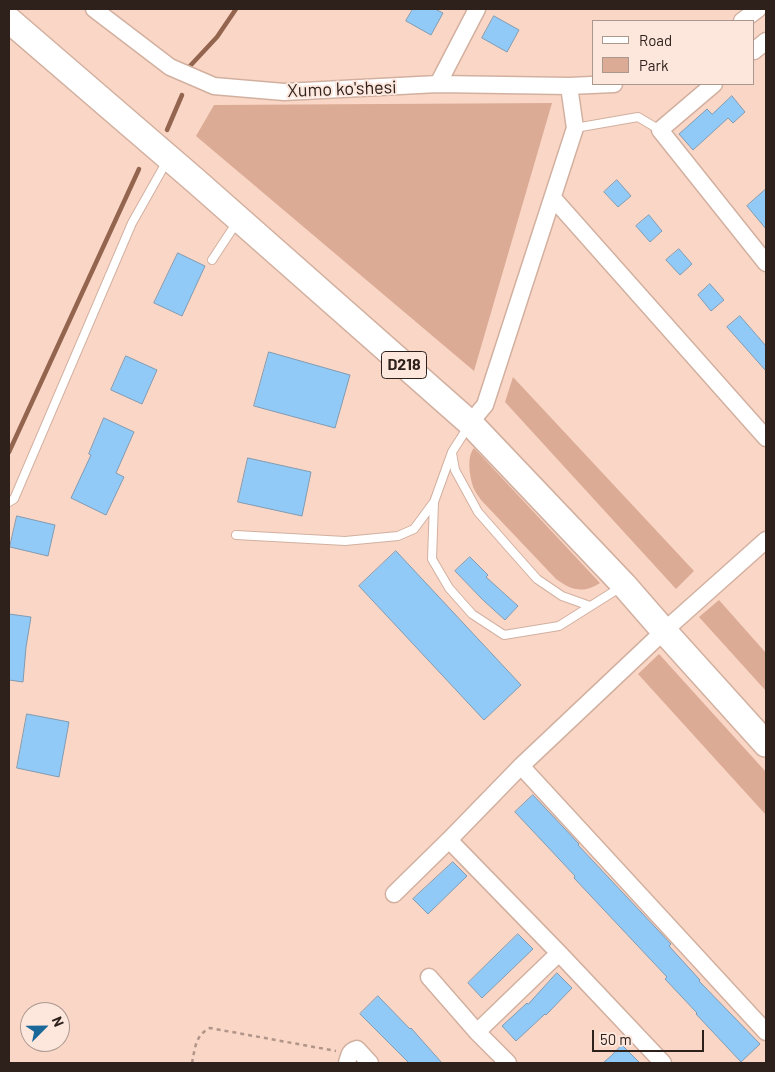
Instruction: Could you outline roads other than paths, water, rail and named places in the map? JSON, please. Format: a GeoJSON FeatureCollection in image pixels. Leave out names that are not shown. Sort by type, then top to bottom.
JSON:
{"type":"FeatureCollection","features":[{"type":"Feature","properties":{"kind":"main road","name":"D218"},"geometry":{"type":"LineString","coordinates":[[9,20],[239,219],[470,423],[624,585],[766,744]]}},
{"type":"Feature","properties":{"kind":"street","name":"Xumo ko'shesi"},"geometry":{"type":"LineString","coordinates":[[94,9],[170,67],[214,86],[284,92],[438,84],[592,85]]}},
{"type":"Feature","properties":{"kind":"street"},"geometry":{"type":"LineString","coordinates":[[438,84],[478,9]]}},
{"type":"Feature","properties":{"kind":"street"},"geometry":{"type":"LineString","coordinates":[[743,20],[758,9]]}},
{"type":"Feature","properties":{"kind":"street"},"geometry":{"type":"LineString","coordinates":[[755,49],[766,40]]}},
{"type":"Feature","properties":{"kind":"street"},"geometry":{"type":"LineString","coordinates":[[713,85],[660,130],[760,243],[766,263]]}},
{"type":"Feature","properties":{"kind":"street"},"geometry":{"type":"LineString","coordinates":[[470,423],[485,405],[575,128],[569,86]]}},
{"type":"Feature","properties":{"kind":"street"},"geometry":{"type":"LineString","coordinates":[[553,198],[766,438]]}},
{"type":"Feature","properties":{"kind":"street"},"geometry":{"type":"LineString","coordinates":[[394,894],[521,766],[664,631],[766,540]]}},
{"type":"Feature","properties":{"kind":"street"},"geometry":{"type":"LineString","coordinates":[[521,766],[766,1032]]}},
{"type":"Feature","properties":{"kind":"street"},"geometry":{"type":"LineString","coordinates":[[449,840],[559,952],[662,1063]]}},
{"type":"Feature","properties":{"kind":"street"},"geometry":{"type":"LineString","coordinates":[[477,1032],[559,952]]}},
{"type":"Feature","properties":{"kind":"street"},"geometry":{"type":"LineString","coordinates":[[429,977],[477,1032],[508,1063]]}},
{"type":"Feature","properties":{"kind":"street"},"geometry":{"type":"LineString","coordinates":[[348,1058],[353,1050],[357,1049],[370,1063]]}},
{"type":"Feature","properties":{"kind":"lane"},"geometry":{"type":"LineString","coordinates":[[575,128],[638,117],[660,130]]}},
{"type":"Feature","properties":{"kind":"lane"},"geometry":{"type":"LineString","coordinates":[[9,502],[14,499],[132,223],[169,158]]}},
{"type":"Feature","properties":{"kind":"lane"},"geometry":{"type":"LineString","coordinates":[[212,260],[239,219]]}},
{"type":"Feature","properties":{"kind":"lane"},"geometry":{"type":"LineString","coordinates":[[236,535],[345,541],[398,536],[414,529],[434,502],[452,452],[470,423]]}},
{"type":"Feature","properties":{"kind":"lane"},"geometry":{"type":"LineString","coordinates":[[452,452],[455,470],[478,512],[537,579],[562,596],[590,606]]}},
{"type":"Feature","properties":{"kind":"lane"},"geometry":{"type":"LineString","coordinates":[[434,502],[432,559],[449,588],[472,614],[504,635],[560,626],[624,585]]}},
{"type":"Feature","properties":{"kind":"waterway"},"geometry":{"type":"LineString","coordinates":[[190,66],[217,37],[236,9]]}},
{"type":"Feature","properties":{"kind":"waterway"},"geometry":{"type":"LineString","coordinates":[[167,130],[182,95]]}},
{"type":"Feature","properties":{"kind":"waterway"},"geometry":{"type":"LineString","coordinates":[[9,452],[139,169]]}}]}
